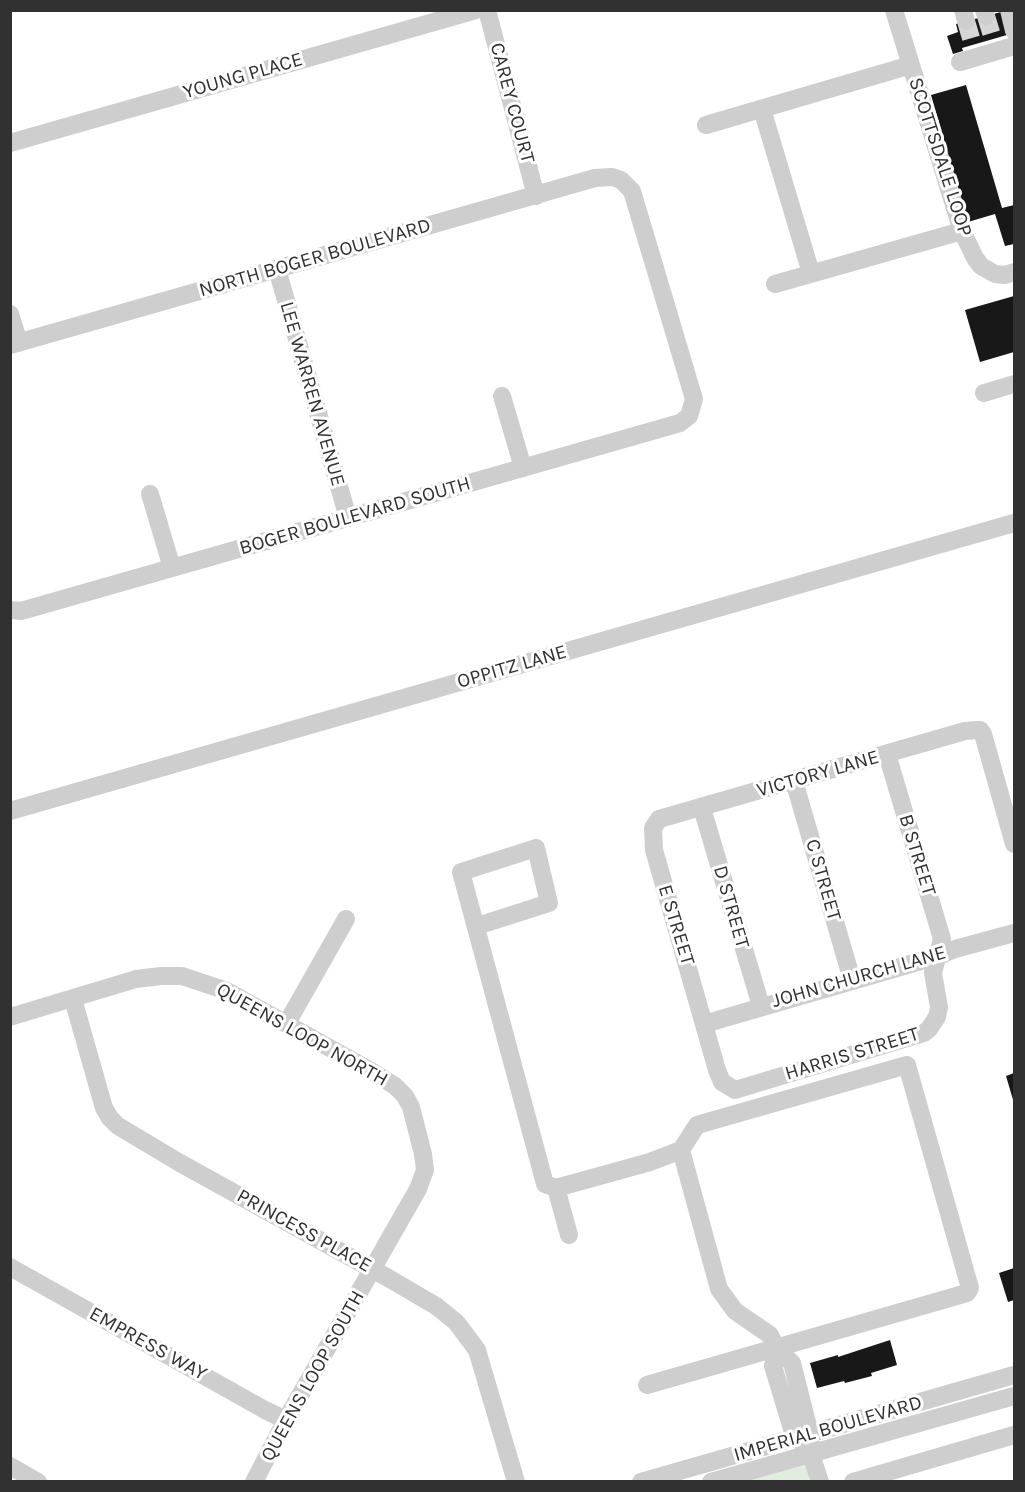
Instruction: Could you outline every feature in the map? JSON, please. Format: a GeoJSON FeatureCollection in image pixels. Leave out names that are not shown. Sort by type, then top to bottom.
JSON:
{"type":"FeatureCollection","features":[{"type":"Feature","properties":{"kind":"street","name":"YOUNG PLACE"},"geometry":{"type":"LineString","coordinates":[[10,143],[476,10]]}},
{"type":"Feature","properties":{"kind":"street","name":"CAREY COURT"},"geometry":{"type":"LineString","coordinates":[[487,10],[536,196]]}},
{"type":"Feature","properties":{"kind":"street","name":"SCOTTSDALE LOOP"},"geometry":{"type":"LineString","coordinates":[[894,10],[962,231],[981,266],[995,274],[1005,275],[1014,272]]}},
{"type":"Feature","properties":{"kind":"street"},"geometry":{"type":"LineString","coordinates":[[1009,10],[1014,31]]}},
{"type":"Feature","properties":{"kind":"street"},"geometry":{"type":"LineString","coordinates":[[970,54],[994,45],[1014,46]]}},
{"type":"Feature","properties":{"kind":"street"},"geometry":{"type":"LineString","coordinates":[[706,124],[911,65]]}},
{"type":"Feature","properties":{"kind":"street"},"geometry":{"type":"LineString","coordinates":[[762,109],[811,273]]}},
{"type":"Feature","properties":{"kind":"street","name":"NORTH BOGER BOULEVARD"},"geometry":{"type":"LineString","coordinates":[[15,344],[595,178],[612,177],[621,180],[632,191],[686,376],[693,392],[693,408]]}},
{"type":"Feature","properties":{"kind":"street"},"geometry":{"type":"LineString","coordinates":[[775,284],[962,231]]}},
{"type":"Feature","properties":{"kind":"street","name":"LEE WARREN AVENUE"},"geometry":{"type":"LineString","coordinates":[[278,269],[348,518]]}},
{"type":"Feature","properties":{"kind":"street"},"geometry":{"type":"LineString","coordinates":[[10,314],[15,344]]}},
{"type":"Feature","properties":{"kind":"street"},"geometry":{"type":"LineString","coordinates":[[984,393],[1014,384]]}},
{"type":"Feature","properties":{"kind":"street"},"geometry":{"type":"LineString","coordinates":[[502,396],[523,468]]}},
{"type":"Feature","properties":{"kind":"street","name":"BOGER BOULEVARD SOUTH"},"geometry":{"type":"LineString","coordinates":[[10,610],[21,611],[680,423],[693,408]]}},
{"type":"Feature","properties":{"kind":"street"},"geometry":{"type":"LineString","coordinates":[[150,494],[172,568]]}},
{"type":"Feature","properties":{"kind":"street","name":"OPPITZ LANE"},"geometry":{"type":"LineString","coordinates":[[10,811],[1014,523]]}},
{"type":"Feature","properties":{"kind":"street","name":"VICTORY LANE"},"geometry":{"type":"LineString","coordinates":[[654,825],[659,819],[965,731],[980,730],[1014,842]]}},
{"type":"Feature","properties":{"kind":"street","name":"B STREET"},"geometry":{"type":"LineString","coordinates":[[887,754],[942,939],[938,956]]}},
{"type":"Feature","properties":{"kind":"street","name":"C STREET"},"geometry":{"type":"LineString","coordinates":[[794,781],[852,980]]}},
{"type":"Feature","properties":{"kind":"street","name":"D STREET"},"geometry":{"type":"LineString","coordinates":[[702,808],[761,1006]]}},
{"type":"Feature","properties":{"kind":"street","name":"E STREET"},"geometry":{"type":"LineString","coordinates":[[654,825],[654,850],[717,1070],[722,1082],[735,1090]]}},
{"type":"Feature","properties":{"kind":"street"},"geometry":{"type":"LineString","coordinates":[[477,926],[549,903],[536,848],[461,872],[545,1185],[556,1188],[650,1162],[681,1150],[697,1125],[907,1065],[970,1288],[967,1293],[647,1385]]}},
{"type":"Feature","properties":{"kind":"street"},"geometry":{"type":"LineString","coordinates":[[287,1023],[346,919]]}},
{"type":"Feature","properties":{"kind":"street","name":"JOHN CHURCH LANE"},"geometry":{"type":"LineString","coordinates":[[704,1024],[1014,933]]}},
{"type":"Feature","properties":{"kind":"street","name":"HARRIS STREET"},"geometry":{"type":"LineString","coordinates":[[735,1090],[924,1033],[937,1017],[939,1007],[933,973],[938,956]]}},
{"type":"Feature","properties":{"kind":"street","name":"QUEENS LOOP NORTH"},"geometry":{"type":"LineString","coordinates":[[10,1017],[136,980],[161,976],[182,976],[227,991],[395,1086],[405,1096],[411,1107],[423,1154],[424,1170],[418,1189],[371,1270]]}},
{"type":"Feature","properties":{"kind":"street","name":"PRINCESS PLACE"},"geometry":{"type":"LineString","coordinates":[[73,999],[104,1108],[110,1119],[118,1126],[146,1144],[436,1306],[456,1322],[477,1350],[516,1482]]}},
{"type":"Feature","properties":{"kind":"street"},"geometry":{"type":"LineString","coordinates":[[681,1150],[719,1289],[735,1311],[770,1335],[776,1348],[792,1362],[803,1436],[820,1482]]}},
{"type":"Feature","properties":{"kind":"street"},"geometry":{"type":"LineString","coordinates":[[556,1188],[569,1235]]}},
{"type":"Feature","properties":{"kind":"street","name":"EMPRESS WAY"},"geometry":{"type":"LineString","coordinates":[[10,1267],[286,1420]]}},
{"type":"Feature","properties":{"kind":"street","name":"QUEENS LOOP SOUTH"},"geometry":{"type":"LineString","coordinates":[[254,1482],[286,1420],[371,1270]]}},
{"type":"Feature","properties":{"kind":"street","name":"IMPERIAL BOULEVARD"},"geometry":{"type":"LineString","coordinates":[[711,1482],[742,1470],[803,1436],[1014,1375]]}},
{"type":"Feature","properties":{"kind":"street","name":"IMPERIAL BOULEVARD"},"geometry":{"type":"LineString","coordinates":[[651,1480],[742,1470],[811,1454],[1014,1396]]}},
{"type":"Feature","properties":{"kind":"street"},"geometry":{"type":"LineString","coordinates":[[853,1482],[1014,1435]]}},
{"type":"Feature","properties":{"kind":"street"},"geometry":{"type":"LineString","coordinates":[[10,1466],[38,1482]]}},
{"type":"Feature","properties":{"kind":"green space"},"geometry":{"type":"Polygon","coordinates":[[[806,1464],[810,1481],[742,1482],[806,1464]]]}},
{"type":"Feature","properties":{"kind":"building"},"geometry":{"type":"Polygon","coordinates":[[[1001,12],[1007,35],[962,48],[963,51],[953,54],[947,36],[958,32],[956,24],[1001,12]]]}},
{"type":"Feature","properties":{"kind":"building"},"geometry":{"type":"Polygon","coordinates":[[[966,85],[1002,208],[1014,205],[1014,244],[1005,246],[995,214],[968,222],[931,95],[966,85]]]}},
{"type":"Feature","properties":{"kind":"building"},"geometry":{"type":"Polygon","coordinates":[[[1014,296],[1014,352],[980,362],[965,310],[1014,296]]]}},
{"type":"Feature","properties":{"kind":"building"},"geometry":{"type":"Polygon","coordinates":[[[1014,1073],[1014,1103],[1006,1076],[1014,1073]]]}},
{"type":"Feature","properties":{"kind":"building"},"geometry":{"type":"Polygon","coordinates":[[[1014,1268],[1014,1300],[1008,1302],[999,1273],[1014,1268]]]}},
{"type":"Feature","properties":{"kind":"building"},"geometry":{"type":"Polygon","coordinates":[[[890,1340],[897,1365],[871,1373],[872,1376],[817,1388],[810,1363],[838,1355],[838,1357],[890,1340]]]}},
{"type":"Feature","properties":{"kind":"tunnel"},"geometry":{"type":"LineString","coordinates":[[986,16],[993,39]]}},
{"type":"Feature","properties":{"kind":"tunnel"},"geometry":{"type":"LineString","coordinates":[[966,21],[973,45]]}}]}
